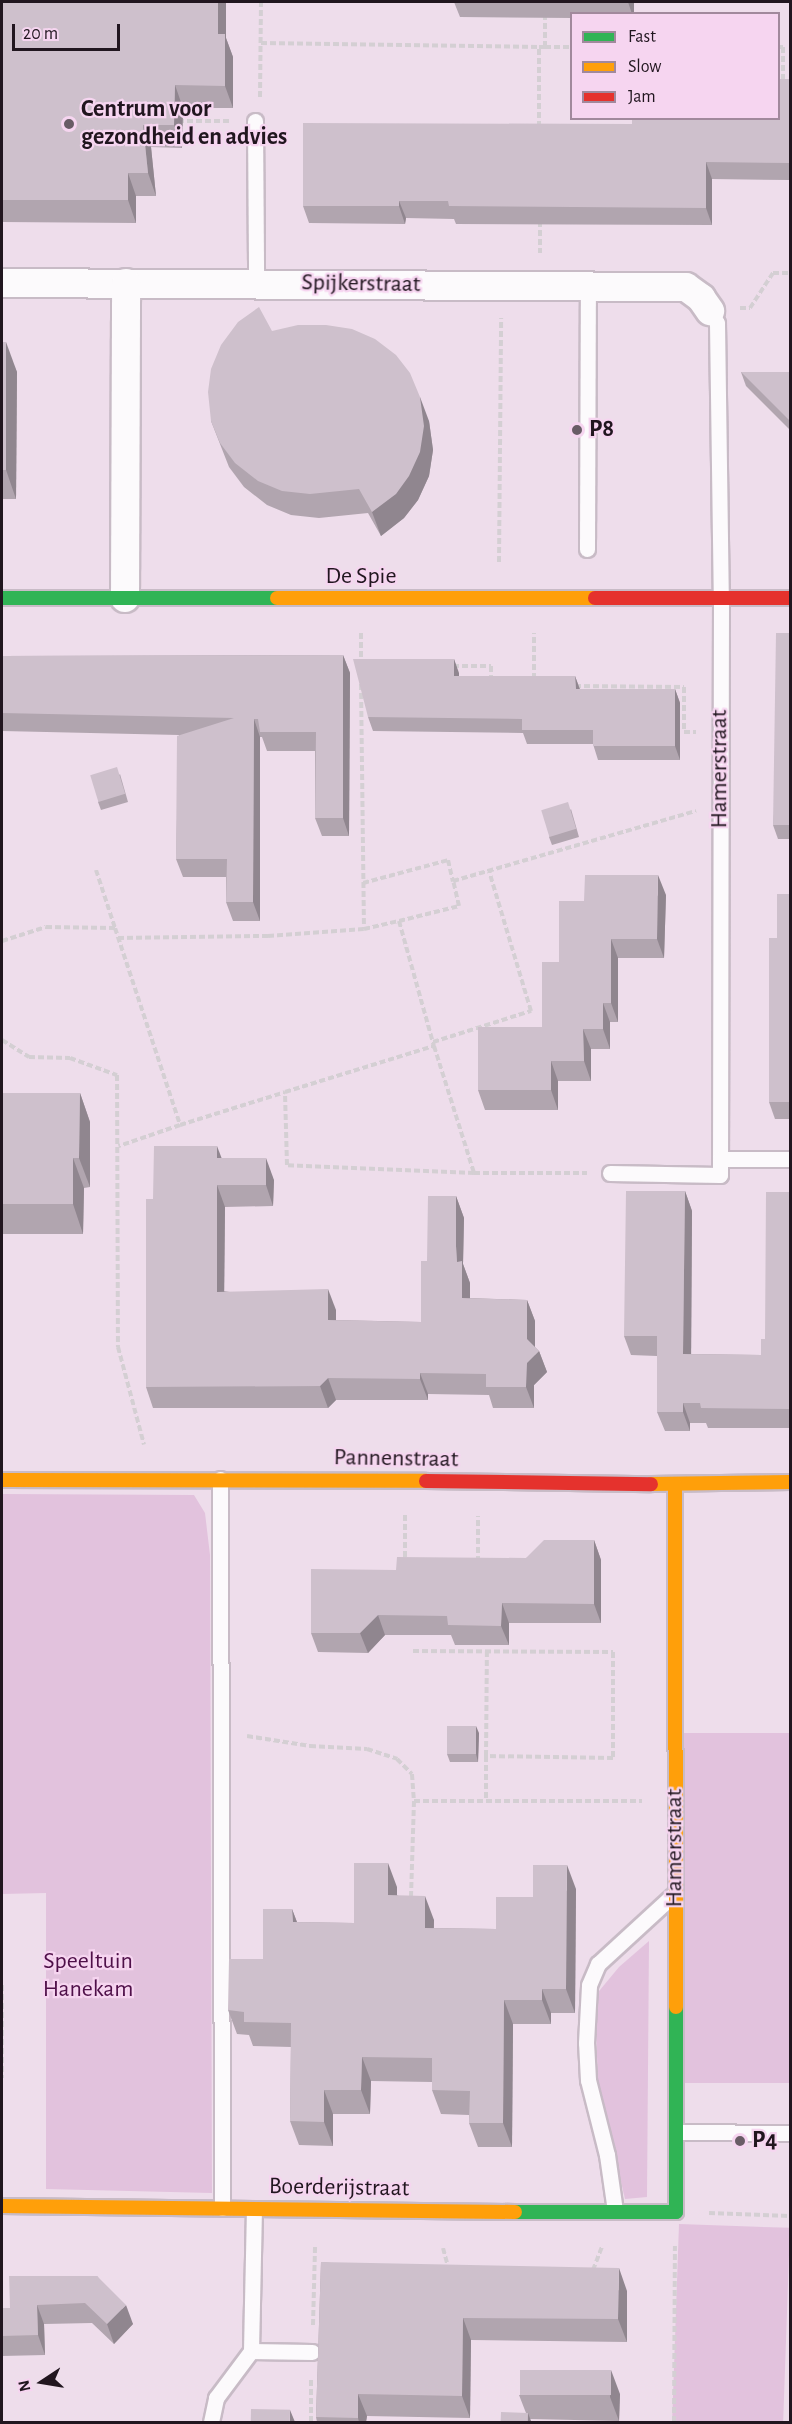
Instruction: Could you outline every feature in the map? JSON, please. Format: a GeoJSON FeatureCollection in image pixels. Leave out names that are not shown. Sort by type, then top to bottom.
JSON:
{"type":"FeatureCollection","features":[{"type":"Feature","properties":{"kind":"street","name":"Spijkerstraat"},"geometry":{"type":"LineString","coordinates":[[2,283],[686,287],[701,298],[710,311]]}},
{"type":"Feature","properties":{"kind":"street"},"geometry":{"type":"LineString","coordinates":[[125,598],[126,283]]}},
{"type":"Feature","properties":{"kind":"street","name":"De Spie"},"geometry":{"type":"LineString","coordinates":[[2,598],[790,598]]}},
{"type":"Feature","properties":{"kind":"street","name":"Pannenstraat"},"geometry":{"type":"LineString","coordinates":[[2,1480],[220,1479],[675,1484],[790,1482]]}},
{"type":"Feature","properties":{"kind":"street","name":"Hamerstraat"},"geometry":{"type":"LineString","coordinates":[[675,1484],[676,2212]]}},
{"type":"Feature","properties":{"kind":"street","name":"Boerderijstraat"},"geometry":{"type":"LineString","coordinates":[[2,2206],[434,2212],[676,2212]]}},
{"type":"Feature","properties":{"kind":"lane"},"geometry":{"type":"LineString","coordinates":[[255,121],[256,283]]}},
{"type":"Feature","properties":{"kind":"lane"},"geometry":{"type":"LineString","coordinates":[[587,549],[588,287]]}},
{"type":"Feature","properties":{"kind":"lane","name":"Hamerstraat"},"geometry":{"type":"LineString","coordinates":[[710,311],[717,323],[721,598],[720,1159]]}},
{"type":"Feature","properties":{"kind":"lane"},"geometry":{"type":"LineString","coordinates":[[610,1173],[720,1175],[720,1159],[790,1160]]}},
{"type":"Feature","properties":{"kind":"lane"},"geometry":{"type":"LineString","coordinates":[[220,1479],[222,2208]]}},
{"type":"Feature","properties":{"kind":"lane"},"geometry":{"type":"LineString","coordinates":[[615,2211],[607,2155],[588,2080],[586,2008],[590,1985],[598,1964],[675,1894]]}},
{"type":"Feature","properties":{"kind":"lane"},"geometry":{"type":"LineString","coordinates":[[676,2132],[790,2133]]}},
{"type":"Feature","properties":{"kind":"lane"},"geometry":{"type":"LineString","coordinates":[[211,2422],[216,2398],[251,2350],[254,2209]]}},
{"type":"Feature","properties":{"kind":"lane"},"geometry":{"type":"LineString","coordinates":[[251,2350],[312,2352]]}},
{"type":"Feature","properties":{"kind":"path"},"geometry":{"type":"LineString","coordinates":[[172,121],[255,121],[260,113],[261,2]]}},
{"type":"Feature","properties":{"kind":"path"},"geometry":{"type":"LineString","coordinates":[[545,13],[545,47]]}},
{"type":"Feature","properties":{"kind":"path"},"geometry":{"type":"LineString","coordinates":[[261,43],[570,47]]}},
{"type":"Feature","properties":{"kind":"path"},"geometry":{"type":"LineString","coordinates":[[780,46],[783,46],[783,85]]}},
{"type":"Feature","properties":{"kind":"path"},"geometry":{"type":"LineString","coordinates":[[539,47],[539,131]]}},
{"type":"Feature","properties":{"kind":"path"},"geometry":{"type":"LineString","coordinates":[[540,215],[541,286]]}},
{"type":"Feature","properties":{"kind":"path"},"geometry":{"type":"LineString","coordinates":[[710,311],[750,308],[773,273],[790,273]]}},
{"type":"Feature","properties":{"kind":"path"},"geometry":{"type":"LineString","coordinates":[[499,599],[501,286]]}},
{"type":"Feature","properties":{"kind":"path"},"geometry":{"type":"LineString","coordinates":[[360,599],[361,665]]}},
{"type":"Feature","properties":{"kind":"path"},"geometry":{"type":"LineString","coordinates":[[534,686],[535,599]]}},
{"type":"Feature","properties":{"kind":"path"},"geometry":{"type":"LineString","coordinates":[[444,666],[491,666],[491,685]]}},
{"type":"Feature","properties":{"kind":"path"},"geometry":{"type":"LineString","coordinates":[[361,677],[364,929]]}},
{"type":"Feature","properties":{"kind":"path"},"geometry":{"type":"LineString","coordinates":[[568,686],[684,687],[684,732],[720,733]]}},
{"type":"Feature","properties":{"kind":"path"},"geometry":{"type":"LineString","coordinates":[[453,881],[720,803]]}},
{"type":"Feature","properties":{"kind":"path"},"geometry":{"type":"LineString","coordinates":[[118,938],[268,936],[364,929],[459,906],[448,860],[363,883]]}},
{"type":"Feature","properties":{"kind":"path"},"geometry":{"type":"LineString","coordinates":[[96,870],[180,1125]]}},
{"type":"Feature","properties":{"kind":"path"},"geometry":{"type":"LineString","coordinates":[[119,1146],[531,1011],[489,871]]}},
{"type":"Feature","properties":{"kind":"path"},"geometry":{"type":"LineString","coordinates":[[399,921],[474,1173]]}},
{"type":"Feature","properties":{"kind":"path"},"geometry":{"type":"LineString","coordinates":[[2,941],[46,927],[115,928]]}},
{"type":"Feature","properties":{"kind":"path"},"geometry":{"type":"LineString","coordinates":[[2,1040],[29,1057],[70,1058],[117,1075],[118,1347],[144,1441],[145,1479]]}},
{"type":"Feature","properties":{"kind":"path"},"geometry":{"type":"LineString","coordinates":[[285,1092],[287,1165],[474,1173],[610,1173]]}},
{"type":"Feature","properties":{"kind":"path"},"geometry":{"type":"LineString","coordinates":[[405,1481],[405,1568]]}},
{"type":"Feature","properties":{"kind":"path"},"geometry":{"type":"LineString","coordinates":[[478,1482],[478,1568]]}},
{"type":"Feature","properties":{"kind":"path"},"geometry":{"type":"LineString","coordinates":[[413,1652],[613,1652],[613,1758],[486,1756]]}},
{"type":"Feature","properties":{"kind":"path"},"geometry":{"type":"LineString","coordinates":[[486,1801],[487,1652]]}},
{"type":"Feature","properties":{"kind":"path"},"geometry":{"type":"LineString","coordinates":[[222,1724],[254,1739],[367,1749],[398,1759],[412,1774],[414,1801],[411,1904]]}},
{"type":"Feature","properties":{"kind":"path"},"geometry":{"type":"LineString","coordinates":[[414,1801],[675,1801]]}},
{"type":"Feature","properties":{"kind":"path"},"geometry":{"type":"LineString","coordinates":[[2,1985],[2,2078]]}},
{"type":"Feature","properties":{"kind":"path"},"geometry":{"type":"LineString","coordinates":[[299,2210],[315,2244],[311,2422]]}},
{"type":"Feature","properties":{"kind":"path"},"geometry":{"type":"LineString","coordinates":[[590,2279],[615,2211]]}},
{"type":"Feature","properties":{"kind":"path"},"geometry":{"type":"LineString","coordinates":[[434,2212],[451,2278]]}},
{"type":"Feature","properties":{"kind":"path"},"geometry":{"type":"LineString","coordinates":[[674,2422],[676,2212],[790,2216]]}},
{"type":"Feature","properties":{"kind":"green space","name":"Speeltuin Hanekam"},"geometry":{"type":"Polygon","coordinates":[[[2,1494],[194,1495],[205,1513],[210,1555],[212,2193],[46,2189],[46,1893],[2,1894],[2,1494]]]}},
{"type":"Feature","properties":{"kind":"green space"},"geometry":{"type":"Polygon","coordinates":[[[684,1733],[790,1733],[790,2083],[684,2083],[684,1733]]]}},
{"type":"Feature","properties":{"kind":"green space"},"geometry":{"type":"Polygon","coordinates":[[[649,1941],[647,2197],[625,2199],[598,2085],[595,1996],[619,1967],[649,1941]]]}},
{"type":"Feature","properties":{"kind":"green space"},"geometry":{"type":"Polygon","coordinates":[[[679,2224],[790,2228],[783,2422],[672,2422],[679,2224]]]}},
{"type":"Feature","properties":{"kind":"building","name":"Centrum voor gezondheid en advies"},"geometry":{"type":"Polygon","coordinates":[[[2,2],[218,2],[218,34],[225,34],[225,86],[175,85],[174,125],[143,125],[148,173],[128,173],[128,200],[2,200],[2,2]]]}},
{"type":"Feature","properties":{"kind":"building"},"geometry":{"type":"Polygon","coordinates":[[[780,79],[790,79],[790,163],[706,162],[706,208],[449,206],[448,201],[399,201],[399,206],[303,206],[303,123],[632,124],[632,120],[780,120],[780,79]]]}},
{"type":"Feature","properties":{"kind":"building"},"geometry":{"type":"Polygon","coordinates":[[[259,307],[272,331],[298,325],[326,325],[352,329],[375,339],[396,355],[410,373],[420,397],[424,426],[420,452],[409,476],[396,494],[372,512],[359,489],[310,494],[282,491],[258,481],[235,463],[220,443],[211,421],[208,392],[211,369],[221,345],[238,322],[259,307]]]}},
{"type":"Feature","properties":{"kind":"building"},"geometry":{"type":"Polygon","coordinates":[[[2,342],[6,342],[6,470],[2,470],[2,342]]]}},
{"type":"Feature","properties":{"kind":"building"},"geometry":{"type":"Polygon","coordinates":[[[741,372],[790,372],[790,421],[741,372]]]}},
{"type":"Feature","properties":{"kind":"building"},"geometry":{"type":"Polygon","coordinates":[[[776,633],[790,633],[790,825],[773,825],[776,633]]]}},
{"type":"Feature","properties":{"kind":"building"},"geometry":{"type":"Polygon","coordinates":[[[343,655],[343,818],[315,818],[316,732],[260,732],[258,719],[254,719],[253,902],[226,902],[227,859],[176,859],[177,736],[234,718],[2,713],[2,656],[343,655]]]}},
{"type":"Feature","properties":{"kind":"building"},"geometry":{"type":"Polygon","coordinates":[[[353,659],[454,659],[454,676],[575,676],[576,689],[675,689],[675,746],[593,746],[593,730],[522,730],[522,719],[368,717],[353,659]]]}},
{"type":"Feature","properties":{"kind":"building"},"geometry":{"type":"Polygon","coordinates":[[[117,767],[125,794],[98,802],[90,775],[117,767]]]}},
{"type":"Feature","properties":{"kind":"building"},"geometry":{"type":"Polygon","coordinates":[[[568,802],[576,829],[549,837],[541,810],[568,802]]]}},
{"type":"Feature","properties":{"kind":"building"},"geometry":{"type":"Polygon","coordinates":[[[585,875],[658,875],[657,939],[611,939],[611,1003],[603,1003],[603,1029],[583,1029],[584,1061],[551,1061],[551,1090],[478,1090],[478,1027],[542,1027],[542,962],[559,962],[559,901],[584,901],[585,875]]]}},
{"type":"Feature","properties":{"kind":"building"},"geometry":{"type":"Polygon","coordinates":[[[777,894],[790,894],[790,1102],[769,1102],[769,938],[777,938],[777,894]]]}},
{"type":"Feature","properties":{"kind":"building"},"geometry":{"type":"Polygon","coordinates":[[[2,1093],[80,1093],[79,1158],[73,1158],[73,1204],[2,1204],[2,1093]]]}},
{"type":"Feature","properties":{"kind":"building"},"geometry":{"type":"Polygon","coordinates":[[[154,1146],[217,1146],[217,1158],[266,1158],[266,1185],[217,1185],[217,1292],[328,1289],[328,1320],[421,1322],[421,1261],[427,1261],[428,1196],[456,1196],[456,1246],[457,1262],[462,1261],[462,1298],[527,1300],[527,1339],[539,1351],[527,1363],[526,1387],[486,1387],[486,1374],[420,1373],[420,1379],[328,1378],[320,1386],[146,1387],[146,1199],[153,1199],[154,1146]]]}},
{"type":"Feature","properties":{"kind":"building"},"geometry":{"type":"Polygon","coordinates":[[[626,1191],[685,1191],[683,1354],[761,1355],[761,1339],[765,1339],[766,1192],[790,1192],[790,1409],[701,1408],[700,1403],[683,1403],[683,1412],[657,1412],[657,1336],[624,1336],[626,1191]]]}},
{"type":"Feature","properties":{"kind":"building"},"geometry":{"type":"Polygon","coordinates":[[[544,1540],[594,1540],[594,1604],[502,1603],[501,1626],[448,1625],[447,1616],[378,1615],[360,1633],[311,1633],[311,1569],[396,1570],[397,1557],[526,1558],[544,1540]]]}},
{"type":"Feature","properties":{"kind":"building"},"geometry":{"type":"Polygon","coordinates":[[[447,1726],[476,1726],[476,1754],[447,1754],[447,1726]]]}},
{"type":"Feature","properties":{"kind":"building"},"geometry":{"type":"Polygon","coordinates":[[[354,1863],[388,1863],[388,1895],[425,1896],[425,1928],[496,1929],[496,1897],[533,1897],[533,1865],[567,1865],[566,1989],[542,1989],[542,2000],[504,2000],[503,2123],[469,2123],[470,2091],[432,2090],[432,2058],[362,2057],[361,2090],[324,2090],[324,2122],[290,2121],[291,2023],[244,2022],[244,2012],[228,2010],[229,1959],[263,1959],[263,1909],[292,1909],[293,1922],[354,1923],[354,1863]]]}},
{"type":"Feature","properties":{"kind":"building"},"geometry":{"type":"Polygon","coordinates":[[[321,2262],[619,2268],[618,2319],[463,2318],[462,2396],[358,2394],[358,2418],[316,2417],[321,2262]]]}},
{"type":"Feature","properties":{"kind":"building"},"geometry":{"type":"Polygon","coordinates":[[[9,2276],[97,2276],[126,2305],[107,2324],[85,2303],[37,2305],[38,2335],[2,2336],[2,2308],[10,2308],[9,2276]]]}},
{"type":"Feature","properties":{"kind":"building"},"geometry":{"type":"Polygon","coordinates":[[[520,2370],[611,2370],[611,2395],[520,2395],[520,2370]]]}},
{"type":"Feature","properties":{"kind":"building"},"geometry":{"type":"Polygon","coordinates":[[[251,2409],[290,2410],[290,2422],[251,2422],[251,2409]]]}},
{"type":"Feature","properties":{"kind":"building"},"geometry":{"type":"Polygon","coordinates":[[[501,2412],[528,2413],[528,2422],[501,2422],[501,2412]]]}},
{"type":"Feature","properties":{"kind":"traffic: fast"},"geometry":{"type":"LineString","coordinates":[[2,598],[277,598]]}},
{"type":"Feature","properties":{"kind":"traffic: fast"},"geometry":{"type":"LineString","coordinates":[[515,2212],[676,2212],[676,2007]]}},
{"type":"Feature","properties":{"kind":"traffic: slow"},"geometry":{"type":"LineString","coordinates":[[277,598],[595,598]]}},
{"type":"Feature","properties":{"kind":"traffic: slow"},"geometry":{"type":"LineString","coordinates":[[2,1480],[426,1481]]}},
{"type":"Feature","properties":{"kind":"traffic: slow"},"geometry":{"type":"LineString","coordinates":[[651,1484],[790,1482]]}},
{"type":"Feature","properties":{"kind":"traffic: slow"},"geometry":{"type":"LineString","coordinates":[[675,1484],[676,2007]]}},
{"type":"Feature","properties":{"kind":"traffic: slow"},"geometry":{"type":"LineString","coordinates":[[2,2206],[515,2212]]}},
{"type":"Feature","properties":{"kind":"traffic: jam"},"geometry":{"type":"LineString","coordinates":[[595,598],[790,598]]}},
{"type":"Feature","properties":{"kind":"traffic: jam"},"geometry":{"type":"LineString","coordinates":[[426,1481],[651,1484]]}},
{"type":"Feature","properties":{"kind":"place","name":"Centrum voor gezondheid en advies"},"geometry":{"type":"Point","coordinates":[69,124]}},
{"type":"Feature","properties":{"kind":"place","name":"P8"},"geometry":{"type":"Point","coordinates":[577,430]}},
{"type":"Feature","properties":{"kind":"place","name":"P4"},"geometry":{"type":"Point","coordinates":[740,2141]}}]}
